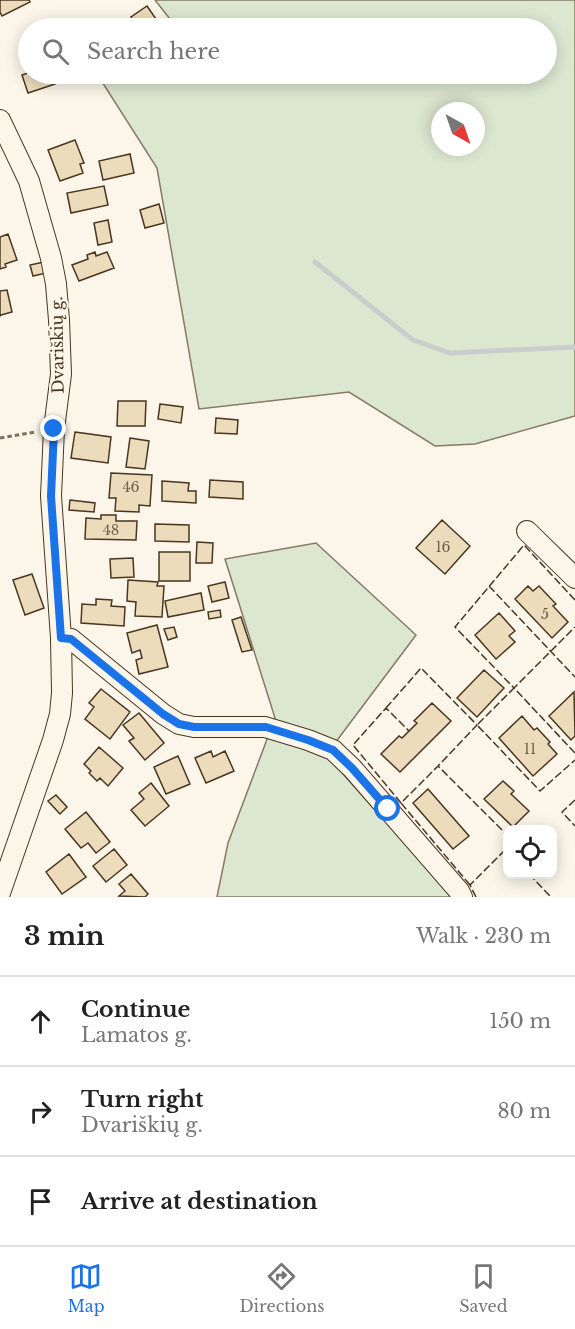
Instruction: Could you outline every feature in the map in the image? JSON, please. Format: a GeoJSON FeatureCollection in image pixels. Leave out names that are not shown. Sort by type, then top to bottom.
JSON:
{"type":"FeatureCollection","features":[{"type":"Feature","properties":{"kind":"street","name":"Dvariškių g."},"geometry":{"type":"LineString","coordinates":[[0,120],[29,181],[51,258],[60,320],[61,375],[54,429],[51,496],[61,638],[62,693],[58,723],[46,763],[0,893]]}},
{"type":"Feature","properties":{"kind":"street"},"geometry":{"type":"LineString","coordinates":[[527,531],[575,578]]}},
{"type":"Feature","properties":{"kind":"street"},"geometry":{"type":"LineString","coordinates":[[61,638],[71,639],[163,714],[179,724],[194,727],[266,727],[333,750],[352,768],[462,897]]}},
{"type":"Feature","properties":{"kind":"path"},"geometry":{"type":"LineString","coordinates":[[0,438],[54,429]]}},
{"type":"Feature","properties":{"kind":"green space"},"geometry":{"type":"Polygon","coordinates":[[[155,0],[575,0],[575,416],[475,444],[435,446],[349,392],[199,409],[157,168],[103,84],[557,84],[557,18],[169,18],[155,0]]]}},
{"type":"Feature","properties":{"kind":"green space"},"geometry":{"type":"Polygon","coordinates":[[[316,543],[416,635],[326,755],[453,897],[217,897],[228,843],[275,718],[225,559],[316,543]]]}},
{"type":"Feature","properties":{"kind":"building"},"geometry":{"type":"Polygon","coordinates":[[[0,0],[29,0],[30,2],[2,16],[0,0]]]}},
{"type":"Feature","properties":{"kind":"building"},"geometry":{"type":"Polygon","coordinates":[[[147,6],[155,18],[132,18],[147,6]]]}},
{"type":"Feature","properties":{"kind":"building"},"geometry":{"type":"Polygon","coordinates":[[[25,84],[55,84],[28,93],[25,84]]]}},
{"type":"Feature","properties":{"kind":"building"},"geometry":{"type":"Polygon","coordinates":[[[75,140],[84,163],[80,164],[83,173],[60,181],[48,150],[75,140]]]}},
{"type":"Feature","properties":{"kind":"building"},"geometry":{"type":"Polygon","coordinates":[[[130,154],[134,173],[103,180],[99,161],[130,154]]]}},
{"type":"Feature","properties":{"kind":"building"},"geometry":{"type":"Polygon","coordinates":[[[104,186],[108,205],[71,213],[67,193],[104,186]]]}},
{"type":"Feature","properties":{"kind":"building"},"geometry":{"type":"Polygon","coordinates":[[[159,204],[164,223],[145,228],[140,210],[159,204]]]}},
{"type":"Feature","properties":{"kind":"building"},"geometry":{"type":"Polygon","coordinates":[[[108,220],[112,242],[98,245],[94,223],[108,220]]]}},
{"type":"Feature","properties":{"kind":"building"},"geometry":{"type":"Polygon","coordinates":[[[8,234],[17,260],[5,264],[6,267],[0,269],[0,237],[8,234]]]}},
{"type":"Feature","properties":{"kind":"building"},"geometry":{"type":"Polygon","coordinates":[[[95,252],[96,256],[107,252],[114,268],[79,281],[72,265],[88,259],[87,255],[95,252]]]}},
{"type":"Feature","properties":{"kind":"building"},"geometry":{"type":"Polygon","coordinates":[[[44,262],[46,273],[33,276],[30,265],[44,262]]]}},
{"type":"Feature","properties":{"kind":"building"},"geometry":{"type":"Polygon","coordinates":[[[7,290],[12,312],[0,316],[0,291],[7,290]]]}},
{"type":"Feature","properties":{"kind":"building"},"geometry":{"type":"Polygon","coordinates":[[[118,401],[146,401],[145,426],[117,426],[118,401]]]}},
{"type":"Feature","properties":{"kind":"building"},"geometry":{"type":"Polygon","coordinates":[[[160,404],[183,407],[181,423],[158,419],[160,404]]]}},
{"type":"Feature","properties":{"kind":"building"},"geometry":{"type":"Polygon","coordinates":[[[216,418],[238,420],[237,434],[215,433],[216,418]]]}},
{"type":"Feature","properties":{"kind":"building"},"geometry":{"type":"Polygon","coordinates":[[[75,432],[111,437],[108,463],[71,458],[75,432]]]}},
{"type":"Feature","properties":{"kind":"building"},"geometry":{"type":"Polygon","coordinates":[[[130,438],[149,441],[145,469],[126,467],[130,438]]]}},
{"type":"Feature","properties":{"kind":"building"},"geometry":{"type":"Polygon","coordinates":[[[111,473],[152,475],[150,506],[139,505],[139,512],[115,511],[116,498],[109,498],[111,473]]]}},
{"type":"Feature","properties":{"kind":"building"},"geometry":{"type":"Polygon","coordinates":[[[210,480],[243,482],[243,499],[209,497],[210,480]]]}},
{"type":"Feature","properties":{"kind":"building"},"geometry":{"type":"Polygon","coordinates":[[[162,481],[189,483],[188,491],[196,491],[196,503],[162,501],[162,481]]]}},
{"type":"Feature","properties":{"kind":"building"},"geometry":{"type":"Polygon","coordinates":[[[70,500],[95,503],[94,512],[69,510],[70,500]]]}},
{"type":"Feature","properties":{"kind":"building"},"geometry":{"type":"Polygon","coordinates":[[[101,515],[116,515],[116,521],[137,521],[136,540],[85,539],[86,518],[101,519],[101,515]]]}},
{"type":"Feature","properties":{"kind":"building"},"geometry":{"type":"Polygon","coordinates":[[[442,520],[470,546],[445,574],[416,548],[442,520]]]}},
{"type":"Feature","properties":{"kind":"building"},"geometry":{"type":"Polygon","coordinates":[[[155,524],[189,525],[189,542],[155,541],[155,524]]]}},
{"type":"Feature","properties":{"kind":"building"},"geometry":{"type":"Polygon","coordinates":[[[197,542],[213,543],[212,563],[196,563],[197,542]]]}},
{"type":"Feature","properties":{"kind":"building"},"geometry":{"type":"Polygon","coordinates":[[[159,552],[190,552],[190,581],[159,581],[159,552]]]}},
{"type":"Feature","properties":{"kind":"building"},"geometry":{"type":"Polygon","coordinates":[[[133,558],[134,577],[111,578],[110,559],[133,558]]]}},
{"type":"Feature","properties":{"kind":"building"},"geometry":{"type":"Polygon","coordinates":[[[32,574],[44,608],[25,615],[13,580],[32,574]]]}},
{"type":"Feature","properties":{"kind":"building"},"geometry":{"type":"Polygon","coordinates":[[[128,580],[158,582],[157,586],[164,586],[162,617],[135,616],[136,602],[127,601],[128,580]]]}},
{"type":"Feature","properties":{"kind":"building"},"geometry":{"type":"Polygon","coordinates":[[[225,582],[229,598],[212,602],[208,586],[225,582]]]}},
{"type":"Feature","properties":{"kind":"building"},"geometry":{"type":"Polygon","coordinates":[[[528,586],[533,591],[539,586],[556,604],[553,606],[568,622],[552,638],[515,599],[528,586]]]}},
{"type":"Feature","properties":{"kind":"building"},"geometry":{"type":"Polygon","coordinates":[[[201,593],[204,610],[168,617],[165,601],[201,593]]]}},
{"type":"Feature","properties":{"kind":"building"},"geometry":{"type":"Polygon","coordinates":[[[96,599],[112,600],[111,606],[125,607],[124,626],[81,623],[82,604],[96,605],[96,599]]]}},
{"type":"Feature","properties":{"kind":"building"},"geometry":{"type":"Polygon","coordinates":[[[220,610],[221,617],[209,619],[208,612],[220,610]]]}},
{"type":"Feature","properties":{"kind":"building"},"geometry":{"type":"Polygon","coordinates":[[[499,613],[515,631],[509,636],[515,642],[496,659],[475,635],[499,613]]]}},
{"type":"Feature","properties":{"kind":"building"},"geometry":{"type":"Polygon","coordinates":[[[241,617],[252,650],[242,652],[232,620],[241,617]]]}},
{"type":"Feature","properties":{"kind":"building"},"geometry":{"type":"Polygon","coordinates":[[[157,625],[168,667],[139,674],[136,660],[142,658],[140,650],[132,653],[127,633],[157,625]]]}},
{"type":"Feature","properties":{"kind":"building"},"geometry":{"type":"Polygon","coordinates":[[[174,627],[177,637],[168,640],[164,629],[174,627]]]}},
{"type":"Feature","properties":{"kind":"building"},"geometry":{"type":"Polygon","coordinates":[[[484,670],[504,688],[477,717],[457,698],[484,670]]]}},
{"type":"Feature","properties":{"kind":"building"},"geometry":{"type":"Polygon","coordinates":[[[101,689],[130,712],[110,739],[85,719],[94,707],[89,703],[101,689]]]}},
{"type":"Feature","properties":{"kind":"building"},"geometry":{"type":"Polygon","coordinates":[[[574,692],[575,736],[571,740],[549,716],[574,692]]]}},
{"type":"Feature","properties":{"kind":"building"},"geometry":{"type":"Polygon","coordinates":[[[432,703],[451,721],[400,772],[381,754],[399,736],[402,738],[417,723],[414,721],[432,703]]]}},
{"type":"Feature","properties":{"kind":"building"},"geometry":{"type":"Polygon","coordinates":[[[139,713],[164,743],[145,760],[129,741],[134,738],[123,725],[139,713]]]}},
{"type":"Feature","properties":{"kind":"building"},"geometry":{"type":"Polygon","coordinates":[[[522,716],[534,730],[537,728],[550,742],[548,744],[557,754],[533,776],[499,738],[522,716]]]}},
{"type":"Feature","properties":{"kind":"building"},"geometry":{"type":"Polygon","coordinates":[[[99,747],[123,768],[108,786],[100,778],[97,781],[84,764],[99,747]]]}},
{"type":"Feature","properties":{"kind":"building"},"geometry":{"type":"Polygon","coordinates":[[[211,751],[213,757],[225,751],[234,771],[206,783],[195,758],[211,751]]]}},
{"type":"Feature","properties":{"kind":"building"},"geometry":{"type":"Polygon","coordinates":[[[178,756],[190,784],[166,794],[154,767],[178,756]]]}},
{"type":"Feature","properties":{"kind":"building"},"geometry":{"type":"Polygon","coordinates":[[[503,781],[514,791],[511,794],[529,811],[515,825],[511,825],[484,799],[503,781]]]}},
{"type":"Feature","properties":{"kind":"building"},"geometry":{"type":"Polygon","coordinates":[[[151,783],[169,806],[145,826],[131,810],[144,799],[139,793],[151,783]]]}},
{"type":"Feature","properties":{"kind":"building"},"geometry":{"type":"Polygon","coordinates":[[[428,789],[469,836],[453,849],[413,803],[428,789]]]}},
{"type":"Feature","properties":{"kind":"building"},"geometry":{"type":"Polygon","coordinates":[[[56,795],[67,807],[60,814],[48,801],[56,795]]]}},
{"type":"Feature","properties":{"kind":"building"},"geometry":{"type":"Polygon","coordinates":[[[86,812],[110,842],[96,853],[88,843],[81,848],[65,829],[86,812]]]}},
{"type":"Feature","properties":{"kind":"building"},"geometry":{"type":"Polygon","coordinates":[[[114,849],[127,865],[106,882],[93,866],[114,849]]]}},
{"type":"Feature","properties":{"kind":"building"},"geometry":{"type":"Polygon","coordinates":[[[69,854],[86,877],[62,894],[46,872],[69,854]]]}},
{"type":"Feature","properties":{"kind":"building"},"geometry":{"type":"Polygon","coordinates":[[[131,874],[148,894],[145,897],[119,896],[125,891],[119,884],[131,874]]]}},
{"type":"Feature","properties":{"kind":"waterway"},"geometry":{"type":"LineString","coordinates":[[315,262],[413,340],[450,353],[575,347]]}},
{"type":"Feature","properties":{"kind":"fence"},"geometry":{"type":"LineString","coordinates":[[575,600],[524,545],[455,627],[514,688],[575,627]]}},
{"type":"Feature","properties":{"kind":"fence"},"geometry":{"type":"LineString","coordinates":[[489,586],[575,677]]}},
{"type":"Feature","properties":{"kind":"fence"},"geometry":{"type":"LineString","coordinates":[[386,708],[421,668],[477,725],[438,766]]}},
{"type":"Feature","properties":{"kind":"fence"},"geometry":{"type":"LineString","coordinates":[[575,753],[514,688],[477,725],[540,791],[575,760]]}},
{"type":"Feature","properties":{"kind":"fence"},"geometry":{"type":"LineString","coordinates":[[401,803],[353,745],[386,708],[409,731]]}},
{"type":"Feature","properties":{"kind":"fence"},"geometry":{"type":"LineString","coordinates":[[470,885],[401,803],[438,766],[503,831]]}},
{"type":"Feature","properties":{"kind":"fence"},"geometry":{"type":"LineString","coordinates":[[575,800],[562,812],[575,826]]}},
{"type":"Feature","properties":{"kind":"fence"},"geometry":{"type":"LineString","coordinates":[[476,897],[470,885],[503,852]]}},
{"type":"Feature","properties":{"kind":"fence"},"geometry":{"type":"LineString","coordinates":[[534,879],[551,897]]}},
{"type":"Feature","properties":{"kind":"route"},"geometry":{"type":"LineString","coordinates":[[54,429],[51,496],[61,638],[71,639],[163,714],[179,724],[194,727],[266,727],[333,750],[388,809]]}}]}
